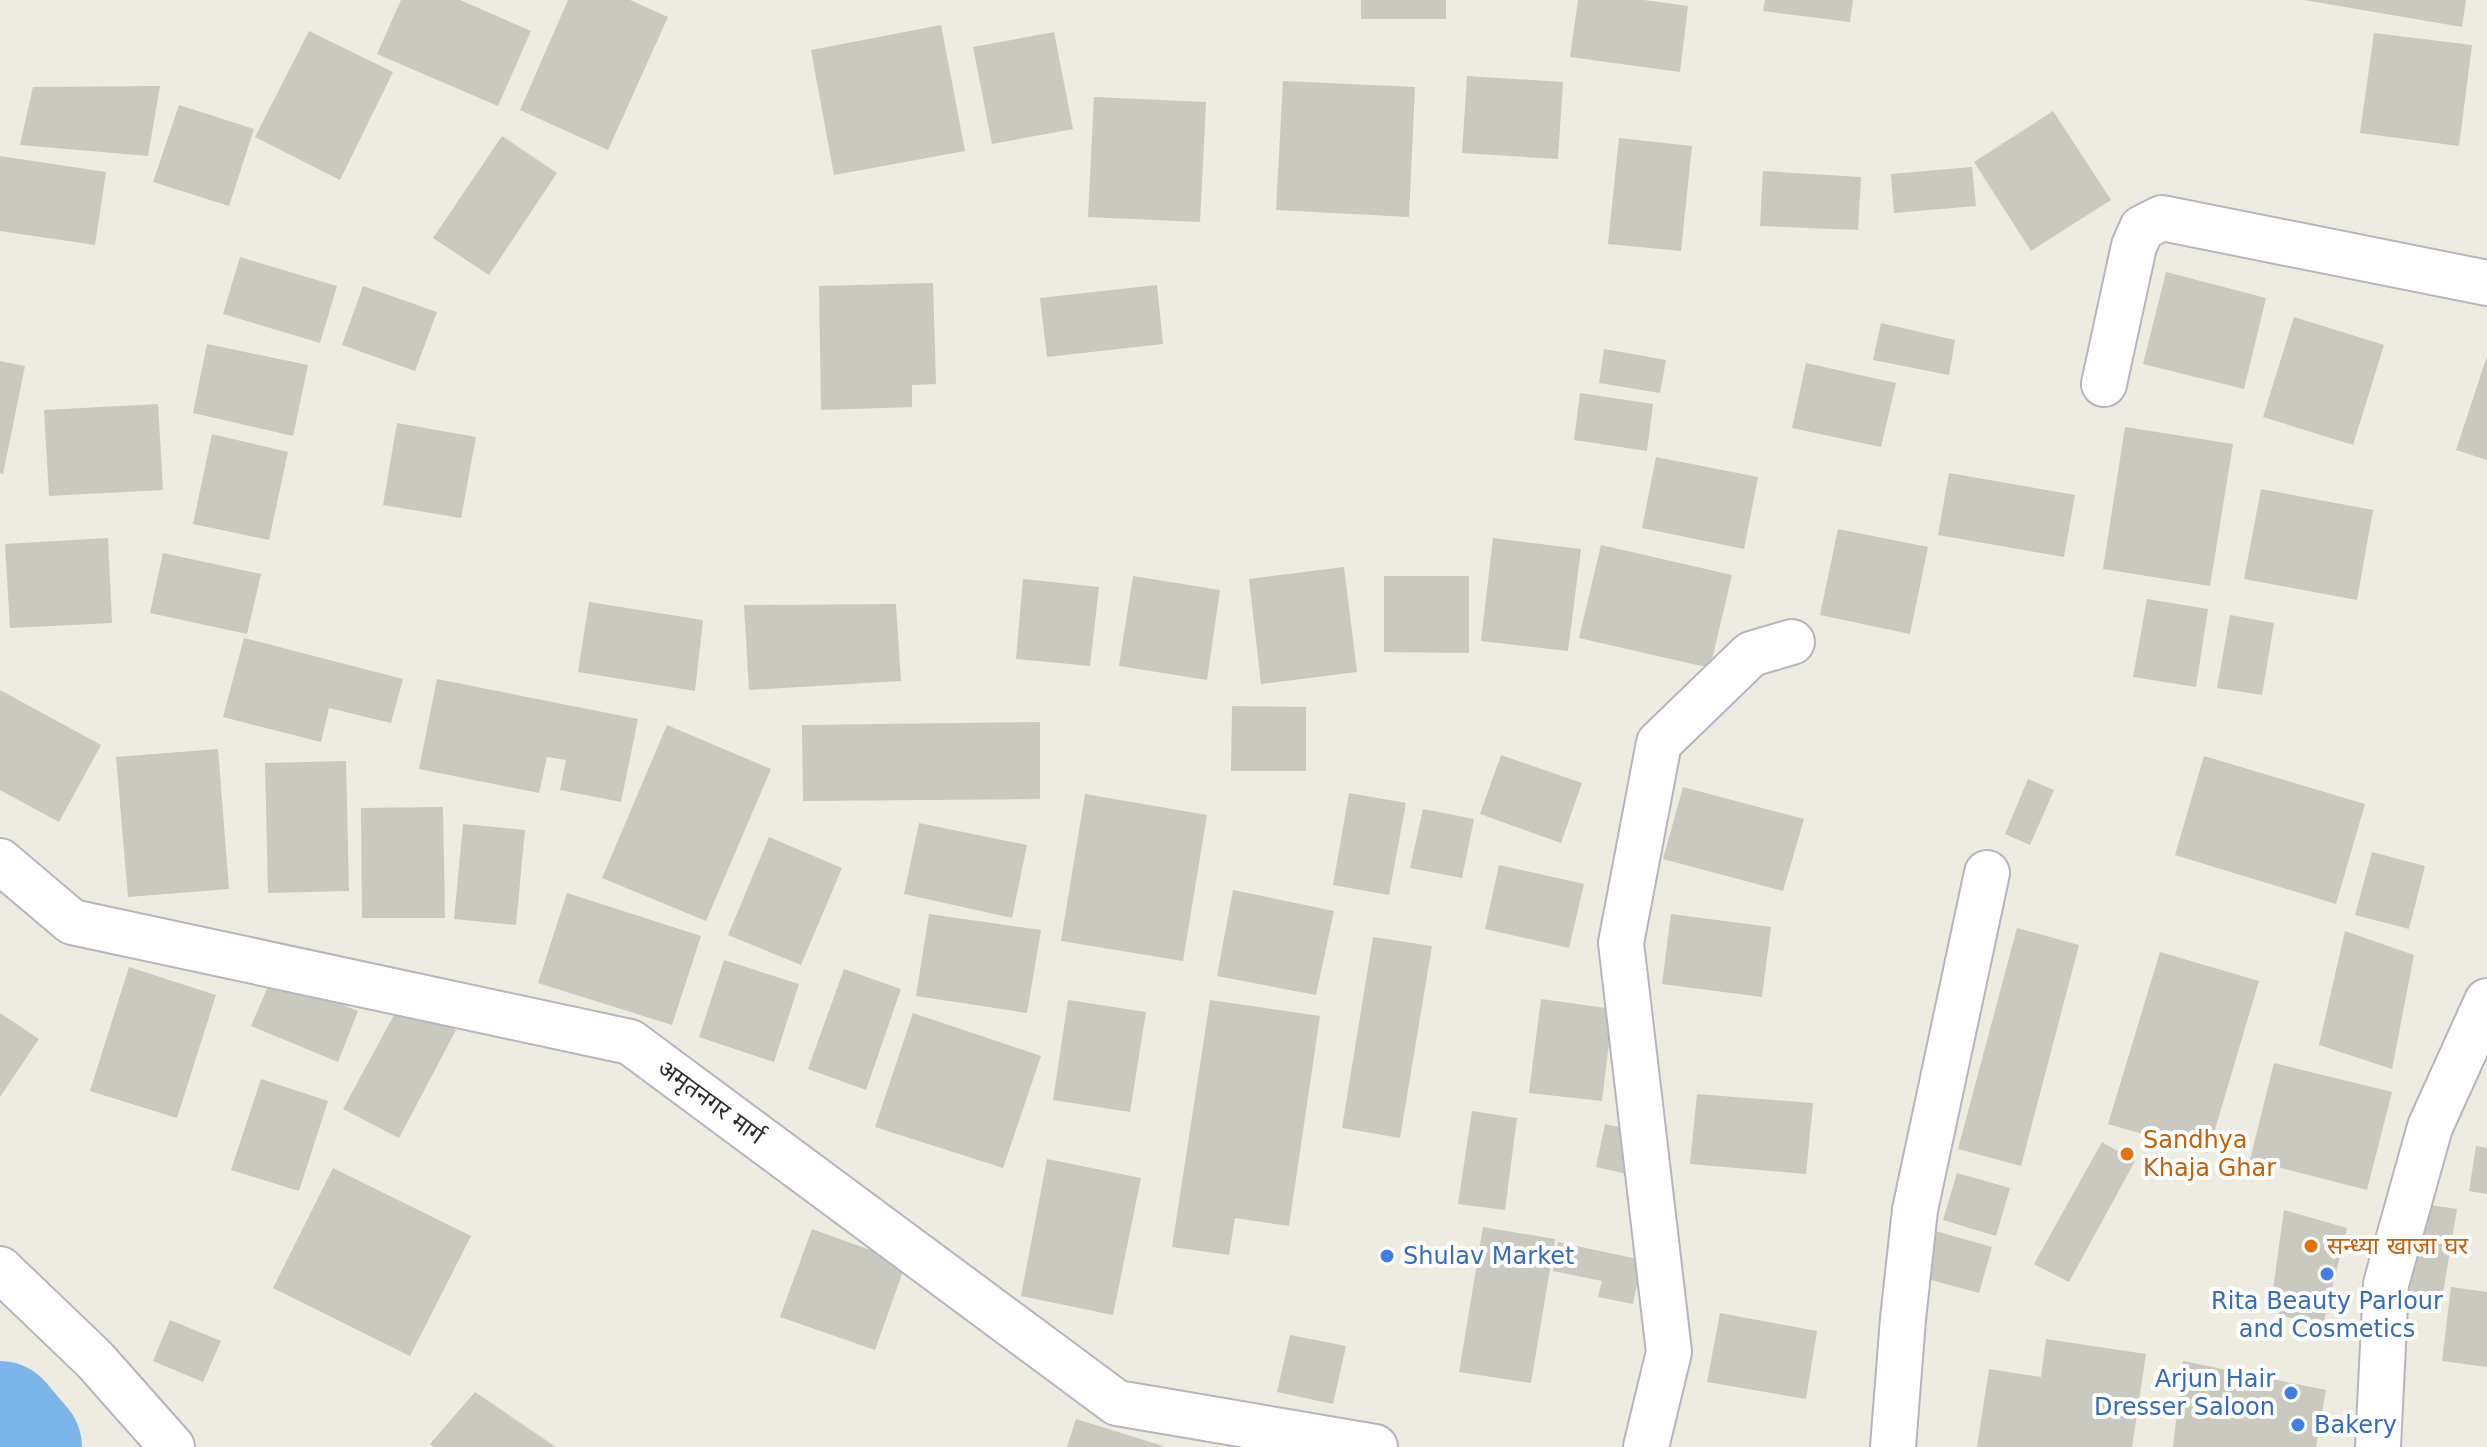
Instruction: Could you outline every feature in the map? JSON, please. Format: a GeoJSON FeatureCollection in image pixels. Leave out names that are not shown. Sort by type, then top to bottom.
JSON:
{"type":"FeatureCollection","features":[{"type":"Feature","properties":{"kind":"street"},"geometry":{"type":"LineString","coordinates":[[2104,384],[2134,246],[2142,228],[2162,218],[2487,283]]}},
{"type":"Feature","properties":{"kind":"street"},"geometry":{"type":"LineString","coordinates":[[1646,1447],[1669,1352],[1621,943],[1659,743],[1751,654],[1792,642]]}},
{"type":"Feature","properties":{"kind":"street","name":"अमृतनगर मार्ग"},"geometry":{"type":"LineString","coordinates":[[0,861],[72,922],[630,1042],[1117,1403],[1375,1447]]}},
{"type":"Feature","properties":{"kind":"street"},"geometry":{"type":"LineString","coordinates":[[1893,1447],[1915,1210],[1987,873]]}},
{"type":"Feature","properties":{"kind":"street"},"geometry":{"type":"LineString","coordinates":[[2378,1447],[2386,1284],[2430,1127],[2487,1001]]}},
{"type":"Feature","properties":{"kind":"street"},"geometry":{"type":"LineString","coordinates":[[0,1269],[95,1360],[172,1447]]}},
{"type":"Feature","properties":{"kind":"building"},"geometry":{"type":"Polygon","coordinates":[[[401,0],[460,0],[531,31],[498,106],[377,54],[401,0]]]}},
{"type":"Feature","properties":{"kind":"building"},"geometry":{"type":"Polygon","coordinates":[[[568,0],[630,0],[668,17],[608,150],[520,110],[568,0]]]}},
{"type":"Feature","properties":{"kind":"building"},"geometry":{"type":"Polygon","coordinates":[[[1361,0],[1446,0],[1446,19],[1361,19],[1361,0]]]}},
{"type":"Feature","properties":{"kind":"building"},"geometry":{"type":"Polygon","coordinates":[[[1578,0],[1644,0],[1688,6],[1680,72],[1570,57],[1578,0]]]}},
{"type":"Feature","properties":{"kind":"building"},"geometry":{"type":"Polygon","coordinates":[[[1765,0],[1853,0],[1850,22],[1763,11],[1765,0]]]}},
{"type":"Feature","properties":{"kind":"building"},"geometry":{"type":"Polygon","coordinates":[[[2304,0],[2466,0],[2462,27],[2304,0]]]}},
{"type":"Feature","properties":{"kind":"building"},"geometry":{"type":"Polygon","coordinates":[[[941,25],[965,151],[834,175],[811,50],[941,25]]]}},
{"type":"Feature","properties":{"kind":"building"},"geometry":{"type":"Polygon","coordinates":[[[309,31],[393,72],[340,180],[255,137],[309,31]]]}},
{"type":"Feature","properties":{"kind":"building"},"geometry":{"type":"Polygon","coordinates":[[[1054,32],[1073,129],[992,144],[973,47],[1054,32]]]}},
{"type":"Feature","properties":{"kind":"building"},"geometry":{"type":"Polygon","coordinates":[[[2374,33],[2472,45],[2459,146],[2360,133],[2374,33]]]}},
{"type":"Feature","properties":{"kind":"building"},"geometry":{"type":"Polygon","coordinates":[[[1467,76],[1563,82],[1558,159],[1462,153],[1467,76]]]}},
{"type":"Feature","properties":{"kind":"building"},"geometry":{"type":"Polygon","coordinates":[[[1283,81],[1415,87],[1409,217],[1276,210],[1283,81]]]}},
{"type":"Feature","properties":{"kind":"building"},"geometry":{"type":"Polygon","coordinates":[[[160,86],[148,156],[20,145],[33,87],[160,86]]]}},
{"type":"Feature","properties":{"kind":"building"},"geometry":{"type":"Polygon","coordinates":[[[1094,97],[1206,102],[1200,222],[1088,217],[1094,97]]]}},
{"type":"Feature","properties":{"kind":"building"},"geometry":{"type":"Polygon","coordinates":[[[179,105],[254,129],[229,206],[153,182],[179,105]]]}},
{"type":"Feature","properties":{"kind":"building"},"geometry":{"type":"Polygon","coordinates":[[[2053,111],[2111,200],[2031,251],[1974,162],[2053,111]]]}},
{"type":"Feature","properties":{"kind":"building"},"geometry":{"type":"Polygon","coordinates":[[[502,136],[557,173],[489,275],[433,238],[502,136]]]}},
{"type":"Feature","properties":{"kind":"building"},"geometry":{"type":"Polygon","coordinates":[[[1619,138],[1692,146],[1681,251],[1608,244],[1619,138]]]}},
{"type":"Feature","properties":{"kind":"building"},"geometry":{"type":"Polygon","coordinates":[[[0,156],[106,172],[95,245],[0,231],[0,156]]]}},
{"type":"Feature","properties":{"kind":"building"},"geometry":{"type":"Polygon","coordinates":[[[1972,167],[1976,206],[1894,213],[1891,174],[1972,167]]]}},
{"type":"Feature","properties":{"kind":"building"},"geometry":{"type":"Polygon","coordinates":[[[1763,171],[1861,177],[1858,230],[1760,226],[1763,171]]]}},
{"type":"Feature","properties":{"kind":"building"},"geometry":{"type":"Polygon","coordinates":[[[240,257],[337,286],[320,343],[223,314],[240,257]]]}},
{"type":"Feature","properties":{"kind":"building"},"geometry":{"type":"Polygon","coordinates":[[[2166,272],[2266,298],[2244,389],[2143,364],[2166,272]]]}},
{"type":"Feature","properties":{"kind":"building"},"geometry":{"type":"Polygon","coordinates":[[[933,283],[936,384],[912,385],[912,407],[821,410],[819,286],[933,283]]]}},
{"type":"Feature","properties":{"kind":"building"},"geometry":{"type":"Polygon","coordinates":[[[1157,285],[1163,344],[1047,357],[1040,298],[1157,285]]]}},
{"type":"Feature","properties":{"kind":"building"},"geometry":{"type":"Polygon","coordinates":[[[363,286],[437,312],[415,371],[342,345],[363,286]]]}},
{"type":"Feature","properties":{"kind":"building"},"geometry":{"type":"Polygon","coordinates":[[[2294,317],[2384,345],[2353,445],[2263,417],[2294,317]]]}},
{"type":"Feature","properties":{"kind":"building"},"geometry":{"type":"Polygon","coordinates":[[[1881,323],[1955,340],[1949,375],[1873,360],[1881,323]]]}},
{"type":"Feature","properties":{"kind":"building"},"geometry":{"type":"Polygon","coordinates":[[[207,344],[308,365],[293,436],[193,413],[207,344]]]}},
{"type":"Feature","properties":{"kind":"building"},"geometry":{"type":"Polygon","coordinates":[[[1604,349],[1666,360],[1660,393],[1599,383],[1604,349]]]}},
{"type":"Feature","properties":{"kind":"building"},"geometry":{"type":"Polygon","coordinates":[[[2487,356],[2487,460],[2456,450],[2487,356]]]}},
{"type":"Feature","properties":{"kind":"building"},"geometry":{"type":"Polygon","coordinates":[[[0,361],[25,366],[3,474],[0,473],[0,361]]]}},
{"type":"Feature","properties":{"kind":"building"},"geometry":{"type":"Polygon","coordinates":[[[1806,363],[1896,383],[1881,447],[1792,428],[1806,363]]]}},
{"type":"Feature","properties":{"kind":"building"},"geometry":{"type":"Polygon","coordinates":[[[1580,393],[1653,404],[1647,451],[1574,440],[1580,393]]]}},
{"type":"Feature","properties":{"kind":"building"},"geometry":{"type":"Polygon","coordinates":[[[158,404],[163,490],[49,496],[44,410],[158,404]]]}},
{"type":"Feature","properties":{"kind":"building"},"geometry":{"type":"Polygon","coordinates":[[[397,423],[476,437],[461,518],[383,505],[397,423]]]}},
{"type":"Feature","properties":{"kind":"building"},"geometry":{"type":"Polygon","coordinates":[[[2125,427],[2233,444],[2210,586],[2103,569],[2125,427]]]}},
{"type":"Feature","properties":{"kind":"building"},"geometry":{"type":"Polygon","coordinates":[[[212,434],[288,452],[269,540],[193,524],[212,434]]]}},
{"type":"Feature","properties":{"kind":"building"},"geometry":{"type":"Polygon","coordinates":[[[1656,457],[1758,477],[1744,549],[1642,528],[1656,457]]]}},
{"type":"Feature","properties":{"kind":"building"},"geometry":{"type":"Polygon","coordinates":[[[1949,473],[2075,495],[2064,557],[1938,535],[1949,473]]]}},
{"type":"Feature","properties":{"kind":"building"},"geometry":{"type":"Polygon","coordinates":[[[2261,489],[2373,510],[2357,600],[2244,579],[2261,489]]]}},
{"type":"Feature","properties":{"kind":"building"},"geometry":{"type":"Polygon","coordinates":[[[1838,529],[1928,547],[1910,634],[1820,615],[1838,529]]]}},
{"type":"Feature","properties":{"kind":"building"},"geometry":{"type":"Polygon","coordinates":[[[108,538],[112,623],[10,628],[5,544],[108,538]]]}},
{"type":"Feature","properties":{"kind":"building"},"geometry":{"type":"Polygon","coordinates":[[[1493,538],[1581,549],[1568,651],[1481,641],[1493,538]]]}},
{"type":"Feature","properties":{"kind":"building"},"geometry":{"type":"Polygon","coordinates":[[[1601,545],[1732,575],[1710,668],[1579,638],[1601,545]]]}},
{"type":"Feature","properties":{"kind":"building"},"geometry":{"type":"Polygon","coordinates":[[[163,553],[261,574],[247,634],[150,613],[163,553]]]}},
{"type":"Feature","properties":{"kind":"building"},"geometry":{"type":"Polygon","coordinates":[[[1344,567],[1357,672],[1261,684],[1249,579],[1344,567]]]}},
{"type":"Feature","properties":{"kind":"building"},"geometry":{"type":"Polygon","coordinates":[[[1133,576],[1220,590],[1207,680],[1119,666],[1133,576]]]}},
{"type":"Feature","properties":{"kind":"building"},"geometry":{"type":"Polygon","coordinates":[[[1384,576],[1469,576],[1469,653],[1384,652],[1384,576]]]}},
{"type":"Feature","properties":{"kind":"building"},"geometry":{"type":"Polygon","coordinates":[[[1023,579],[1099,587],[1090,666],[1016,659],[1023,579]]]}},
{"type":"Feature","properties":{"kind":"building"},"geometry":{"type":"Polygon","coordinates":[[[2147,599],[2208,609],[2196,687],[2133,677],[2147,599]]]}},
{"type":"Feature","properties":{"kind":"building"},"geometry":{"type":"Polygon","coordinates":[[[589,602],[703,620],[695,691],[578,672],[589,602]]]}},
{"type":"Feature","properties":{"kind":"building"},"geometry":{"type":"Polygon","coordinates":[[[896,604],[901,681],[749,690],[744,605],[896,604]]]}},
{"type":"Feature","properties":{"kind":"building"},"geometry":{"type":"Polygon","coordinates":[[[2230,615],[2274,623],[2262,695],[2217,688],[2230,615]]]}},
{"type":"Feature","properties":{"kind":"building"},"geometry":{"type":"Polygon","coordinates":[[[244,638],[403,679],[391,723],[329,708],[321,742],[223,717],[244,638]]]}},
{"type":"Feature","properties":{"kind":"building"},"geometry":{"type":"Polygon","coordinates":[[[437,679],[638,719],[621,802],[560,790],[566,760],[547,757],[539,793],[419,769],[437,679]]]}},
{"type":"Feature","properties":{"kind":"building"},"geometry":{"type":"Polygon","coordinates":[[[0,690],[101,745],[59,822],[0,790],[0,690]]]}},
{"type":"Feature","properties":{"kind":"building"},"geometry":{"type":"Polygon","coordinates":[[[1232,706],[1306,707],[1306,771],[1231,771],[1232,706]]]}},
{"type":"Feature","properties":{"kind":"building"},"geometry":{"type":"Polygon","coordinates":[[[1040,722],[1040,799],[803,801],[802,725],[1040,722]]]}},
{"type":"Feature","properties":{"kind":"building"},"geometry":{"type":"Polygon","coordinates":[[[667,725],[771,769],[706,921],[602,878],[667,725]]]}},
{"type":"Feature","properties":{"kind":"building"},"geometry":{"type":"Polygon","coordinates":[[[218,749],[229,889],[128,897],[116,757],[218,749]]]}},
{"type":"Feature","properties":{"kind":"building"},"geometry":{"type":"Polygon","coordinates":[[[1501,755],[1582,783],[1561,843],[1480,814],[1501,755]]]}},
{"type":"Feature","properties":{"kind":"building"},"geometry":{"type":"Polygon","coordinates":[[[2204,756],[2365,804],[2336,904],[2175,855],[2204,756]]]}},
{"type":"Feature","properties":{"kind":"building"},"geometry":{"type":"Polygon","coordinates":[[[346,761],[349,891],[268,893],[265,763],[346,761]]]}},
{"type":"Feature","properties":{"kind":"building"},"geometry":{"type":"Polygon","coordinates":[[[2028,779],[2054,790],[2030,845],[2005,834],[2028,779]]]}},
{"type":"Feature","properties":{"kind":"building"},"geometry":{"type":"Polygon","coordinates":[[[1683,787],[1804,819],[1783,891],[1663,859],[1683,787]]]}},
{"type":"Feature","properties":{"kind":"building"},"geometry":{"type":"Polygon","coordinates":[[[1349,793],[1406,803],[1389,895],[1333,885],[1349,793]]]}},
{"type":"Feature","properties":{"kind":"building"},"geometry":{"type":"Polygon","coordinates":[[[1085,794],[1207,815],[1183,961],[1061,941],[1085,794]]]}},
{"type":"Feature","properties":{"kind":"building"},"geometry":{"type":"Polygon","coordinates":[[[443,807],[445,918],[362,918],[361,808],[443,807]]]}},
{"type":"Feature","properties":{"kind":"building"},"geometry":{"type":"Polygon","coordinates":[[[1423,809],[1474,819],[1462,878],[1410,868],[1423,809]]]}},
{"type":"Feature","properties":{"kind":"building"},"geometry":{"type":"Polygon","coordinates":[[[919,823],[1027,845],[1012,918],[904,894],[919,823]]]}},
{"type":"Feature","properties":{"kind":"building"},"geometry":{"type":"Polygon","coordinates":[[[463,824],[525,830],[516,925],[454,919],[463,824]]]}},
{"type":"Feature","properties":{"kind":"building"},"geometry":{"type":"Polygon","coordinates":[[[769,837],[842,868],[801,965],[728,935],[769,837]]]}},
{"type":"Feature","properties":{"kind":"building"},"geometry":{"type":"Polygon","coordinates":[[[2372,852],[2425,866],[2409,929],[2355,915],[2372,852]]]}},
{"type":"Feature","properties":{"kind":"building"},"geometry":{"type":"Polygon","coordinates":[[[1499,865],[1584,884],[1569,948],[1485,929],[1499,865]]]}},
{"type":"Feature","properties":{"kind":"building"},"geometry":{"type":"Polygon","coordinates":[[[1233,890],[1334,911],[1316,995],[1217,976],[1233,890]]]}},
{"type":"Feature","properties":{"kind":"building"},"geometry":{"type":"Polygon","coordinates":[[[567,893],[701,936],[672,1025],[538,983],[567,893]]]}},
{"type":"Feature","properties":{"kind":"building"},"geometry":{"type":"Polygon","coordinates":[[[929,914],[1041,930],[1027,1013],[916,996],[929,914]]]}},
{"type":"Feature","properties":{"kind":"building"},"geometry":{"type":"Polygon","coordinates":[[[1671,914],[1771,927],[1762,997],[1662,984],[1671,914]]]}},
{"type":"Feature","properties":{"kind":"building"},"geometry":{"type":"Polygon","coordinates":[[[2017,928],[2079,945],[2021,1166],[1958,1149],[2017,928]]]}},
{"type":"Feature","properties":{"kind":"building"},"geometry":{"type":"Polygon","coordinates":[[[2345,931],[2414,955],[2392,1069],[2319,1045],[2345,931]]]}},
{"type":"Feature","properties":{"kind":"building"},"geometry":{"type":"Polygon","coordinates":[[[1373,937],[1432,946],[1400,1138],[1342,1128],[1373,937]]]}},
{"type":"Feature","properties":{"kind":"building"},"geometry":{"type":"Polygon","coordinates":[[[2160,952],[2259,981],[2208,1153],[2108,1124],[2160,952]]]}},
{"type":"Feature","properties":{"kind":"building"},"geometry":{"type":"Polygon","coordinates":[[[724,960],[799,984],[774,1062],[699,1037],[724,960]]]}},
{"type":"Feature","properties":{"kind":"building"},"geometry":{"type":"Polygon","coordinates":[[[129,967],[216,995],[177,1118],[90,1091],[129,967]]]}},
{"type":"Feature","properties":{"kind":"building"},"geometry":{"type":"Polygon","coordinates":[[[844,969],[901,989],[866,1090],[808,1069],[844,969]]]}},
{"type":"Feature","properties":{"kind":"building"},"geometry":{"type":"Polygon","coordinates":[[[272,977],[358,1011],[338,1062],[251,1026],[272,977]]]}},
{"type":"Feature","properties":{"kind":"building"},"geometry":{"type":"Polygon","coordinates":[[[1541,999],[1613,1009],[1602,1101],[1529,1093],[1541,999]]]}},
{"type":"Feature","properties":{"kind":"building"},"geometry":{"type":"Polygon","coordinates":[[[1068,1000],[1146,1012],[1130,1112],[1053,1100],[1068,1000]]]}},
{"type":"Feature","properties":{"kind":"building"},"geometry":{"type":"Polygon","coordinates":[[[1210,1000],[1320,1016],[1289,1226],[1235,1218],[1229,1255],[1172,1247],[1210,1000]]]}},
{"type":"Feature","properties":{"kind":"building"},"geometry":{"type":"Polygon","coordinates":[[[401,1002],[456,1030],[399,1138],[343,1109],[401,1002]]]}},
{"type":"Feature","properties":{"kind":"building"},"geometry":{"type":"Polygon","coordinates":[[[0,1013],[39,1039],[0,1097],[0,1013]]]}},
{"type":"Feature","properties":{"kind":"building"},"geometry":{"type":"Polygon","coordinates":[[[913,1013],[1041,1056],[1003,1168],[875,1127],[913,1013]]]}},
{"type":"Feature","properties":{"kind":"building"},"geometry":{"type":"Polygon","coordinates":[[[2274,1063],[2392,1092],[2367,1190],[2250,1160],[2274,1063]]]}},
{"type":"Feature","properties":{"kind":"building"},"geometry":{"type":"Polygon","coordinates":[[[261,1079],[328,1101],[299,1191],[231,1170],[261,1079]]]}},
{"type":"Feature","properties":{"kind":"building"},"geometry":{"type":"Polygon","coordinates":[[[1697,1094],[1813,1103],[1806,1174],[1690,1164],[1697,1094]]]}},
{"type":"Feature","properties":{"kind":"building"},"geometry":{"type":"Polygon","coordinates":[[[1472,1111],[1517,1118],[1505,1210],[1458,1204],[1472,1111]]]}},
{"type":"Feature","properties":{"kind":"building"},"geometry":{"type":"Polygon","coordinates":[[[1605,1124],[1641,1132],[1632,1175],[1596,1167],[1605,1124]]]}},
{"type":"Feature","properties":{"kind":"building"},"geometry":{"type":"Polygon","coordinates":[[[2102,1142],[2135,1161],[2069,1282],[2034,1264],[2102,1142]]]}},
{"type":"Feature","properties":{"kind":"building"},"geometry":{"type":"Polygon","coordinates":[[[2476,1146],[2487,1148],[2487,1194],[2469,1191],[2476,1146]]]}},
{"type":"Feature","properties":{"kind":"building"},"geometry":{"type":"Polygon","coordinates":[[[1047,1159],[1141,1178],[1113,1315],[1021,1296],[1047,1159]]]}},
{"type":"Feature","properties":{"kind":"building"},"geometry":{"type":"Polygon","coordinates":[[[333,1168],[471,1236],[410,1356],[273,1288],[333,1168]]]}},
{"type":"Feature","properties":{"kind":"building"},"geometry":{"type":"Polygon","coordinates":[[[1957,1173],[2010,1188],[1996,1236],[1943,1220],[1957,1173]]]}},
{"type":"Feature","properties":{"kind":"building"},"geometry":{"type":"Polygon","coordinates":[[[2424,1204],[2457,1209],[2442,1299],[2409,1294],[2424,1204]]]}},
{"type":"Feature","properties":{"kind":"building"},"geometry":{"type":"Polygon","coordinates":[[[2284,1210],[2347,1228],[2322,1329],[2270,1311],[2284,1210]]]}},
{"type":"Feature","properties":{"kind":"building"},"geometry":{"type":"Polygon","coordinates":[[[1483,1227],[1555,1239],[1531,1383],[1459,1372],[1483,1227]]]}},
{"type":"Feature","properties":{"kind":"building"},"geometry":{"type":"Polygon","coordinates":[[[1925,1228],[1992,1247],[1979,1293],[1913,1275],[1925,1228]]]}},
{"type":"Feature","properties":{"kind":"building"},"geometry":{"type":"Polygon","coordinates":[[[812,1229],[906,1263],[875,1350],[780,1317],[812,1229]]]}},
{"type":"Feature","properties":{"kind":"building"},"geometry":{"type":"Polygon","coordinates":[[[1558,1242],[1642,1260],[1633,1304],[1598,1297],[1602,1281],[1553,1271],[1558,1242]]]}},
{"type":"Feature","properties":{"kind":"building"},"geometry":{"type":"Polygon","coordinates":[[[2451,1287],[2487,1292],[2487,1367],[2442,1361],[2451,1287]]]}},
{"type":"Feature","properties":{"kind":"building"},"geometry":{"type":"Polygon","coordinates":[[[1720,1313],[1817,1331],[1806,1399],[1707,1382],[1720,1313]]]}},
{"type":"Feature","properties":{"kind":"building"},"geometry":{"type":"Polygon","coordinates":[[[170,1320],[221,1341],[203,1382],[153,1361],[170,1320]]]}},
{"type":"Feature","properties":{"kind":"building"},"geometry":{"type":"Polygon","coordinates":[[[1290,1335],[1346,1346],[1333,1404],[1277,1392],[1290,1335]]]}},
{"type":"Feature","properties":{"kind":"building"},"geometry":{"type":"Polygon","coordinates":[[[2046,1339],[2146,1354],[2132,1447],[1977,1447],[1989,1369],[2041,1377],[2046,1339]]]}},
{"type":"Feature","properties":{"kind":"building"},"geometry":{"type":"Polygon","coordinates":[[[2183,1361],[2326,1390],[2316,1447],[2173,1447],[2183,1361]]]}},
{"type":"Feature","properties":{"kind":"building"},"geometry":{"type":"Polygon","coordinates":[[[475,1392],[556,1447],[434,1447],[430,1444],[475,1392]]]}},
{"type":"Feature","properties":{"kind":"building"},"geometry":{"type":"Polygon","coordinates":[[[1076,1419],[1163,1446],[1163,1447],[1067,1447],[1076,1419]]]}},
{"type":"Feature","properties":{"kind":"waterway"},"geometry":{"type":"LineString","coordinates":[[0,1421],[22,1447]]}},
{"type":"Feature","properties":{"kind":"place","name":"Sandhya Khaja Ghar"},"geometry":{"type":"Point","coordinates":[2127,1154]}},
{"type":"Feature","properties":{"kind":"place","name":"सन्ध्या खाजा घर"},"geometry":{"type":"Point","coordinates":[2311,1246]}},
{"type":"Feature","properties":{"kind":"place","name":"Shulav Market"},"geometry":{"type":"Point","coordinates":[1387,1256]}},
{"type":"Feature","properties":{"kind":"place","name":"Rita Beauty Parlour and Cosmetics"},"geometry":{"type":"Point","coordinates":[2327,1274]}},
{"type":"Feature","properties":{"kind":"place","name":"Arjun Hair Dresser Saloon"},"geometry":{"type":"Point","coordinates":[2291,1393]}},
{"type":"Feature","properties":{"kind":"place","name":"Bakery"},"geometry":{"type":"Point","coordinates":[2298,1425]}}]}
